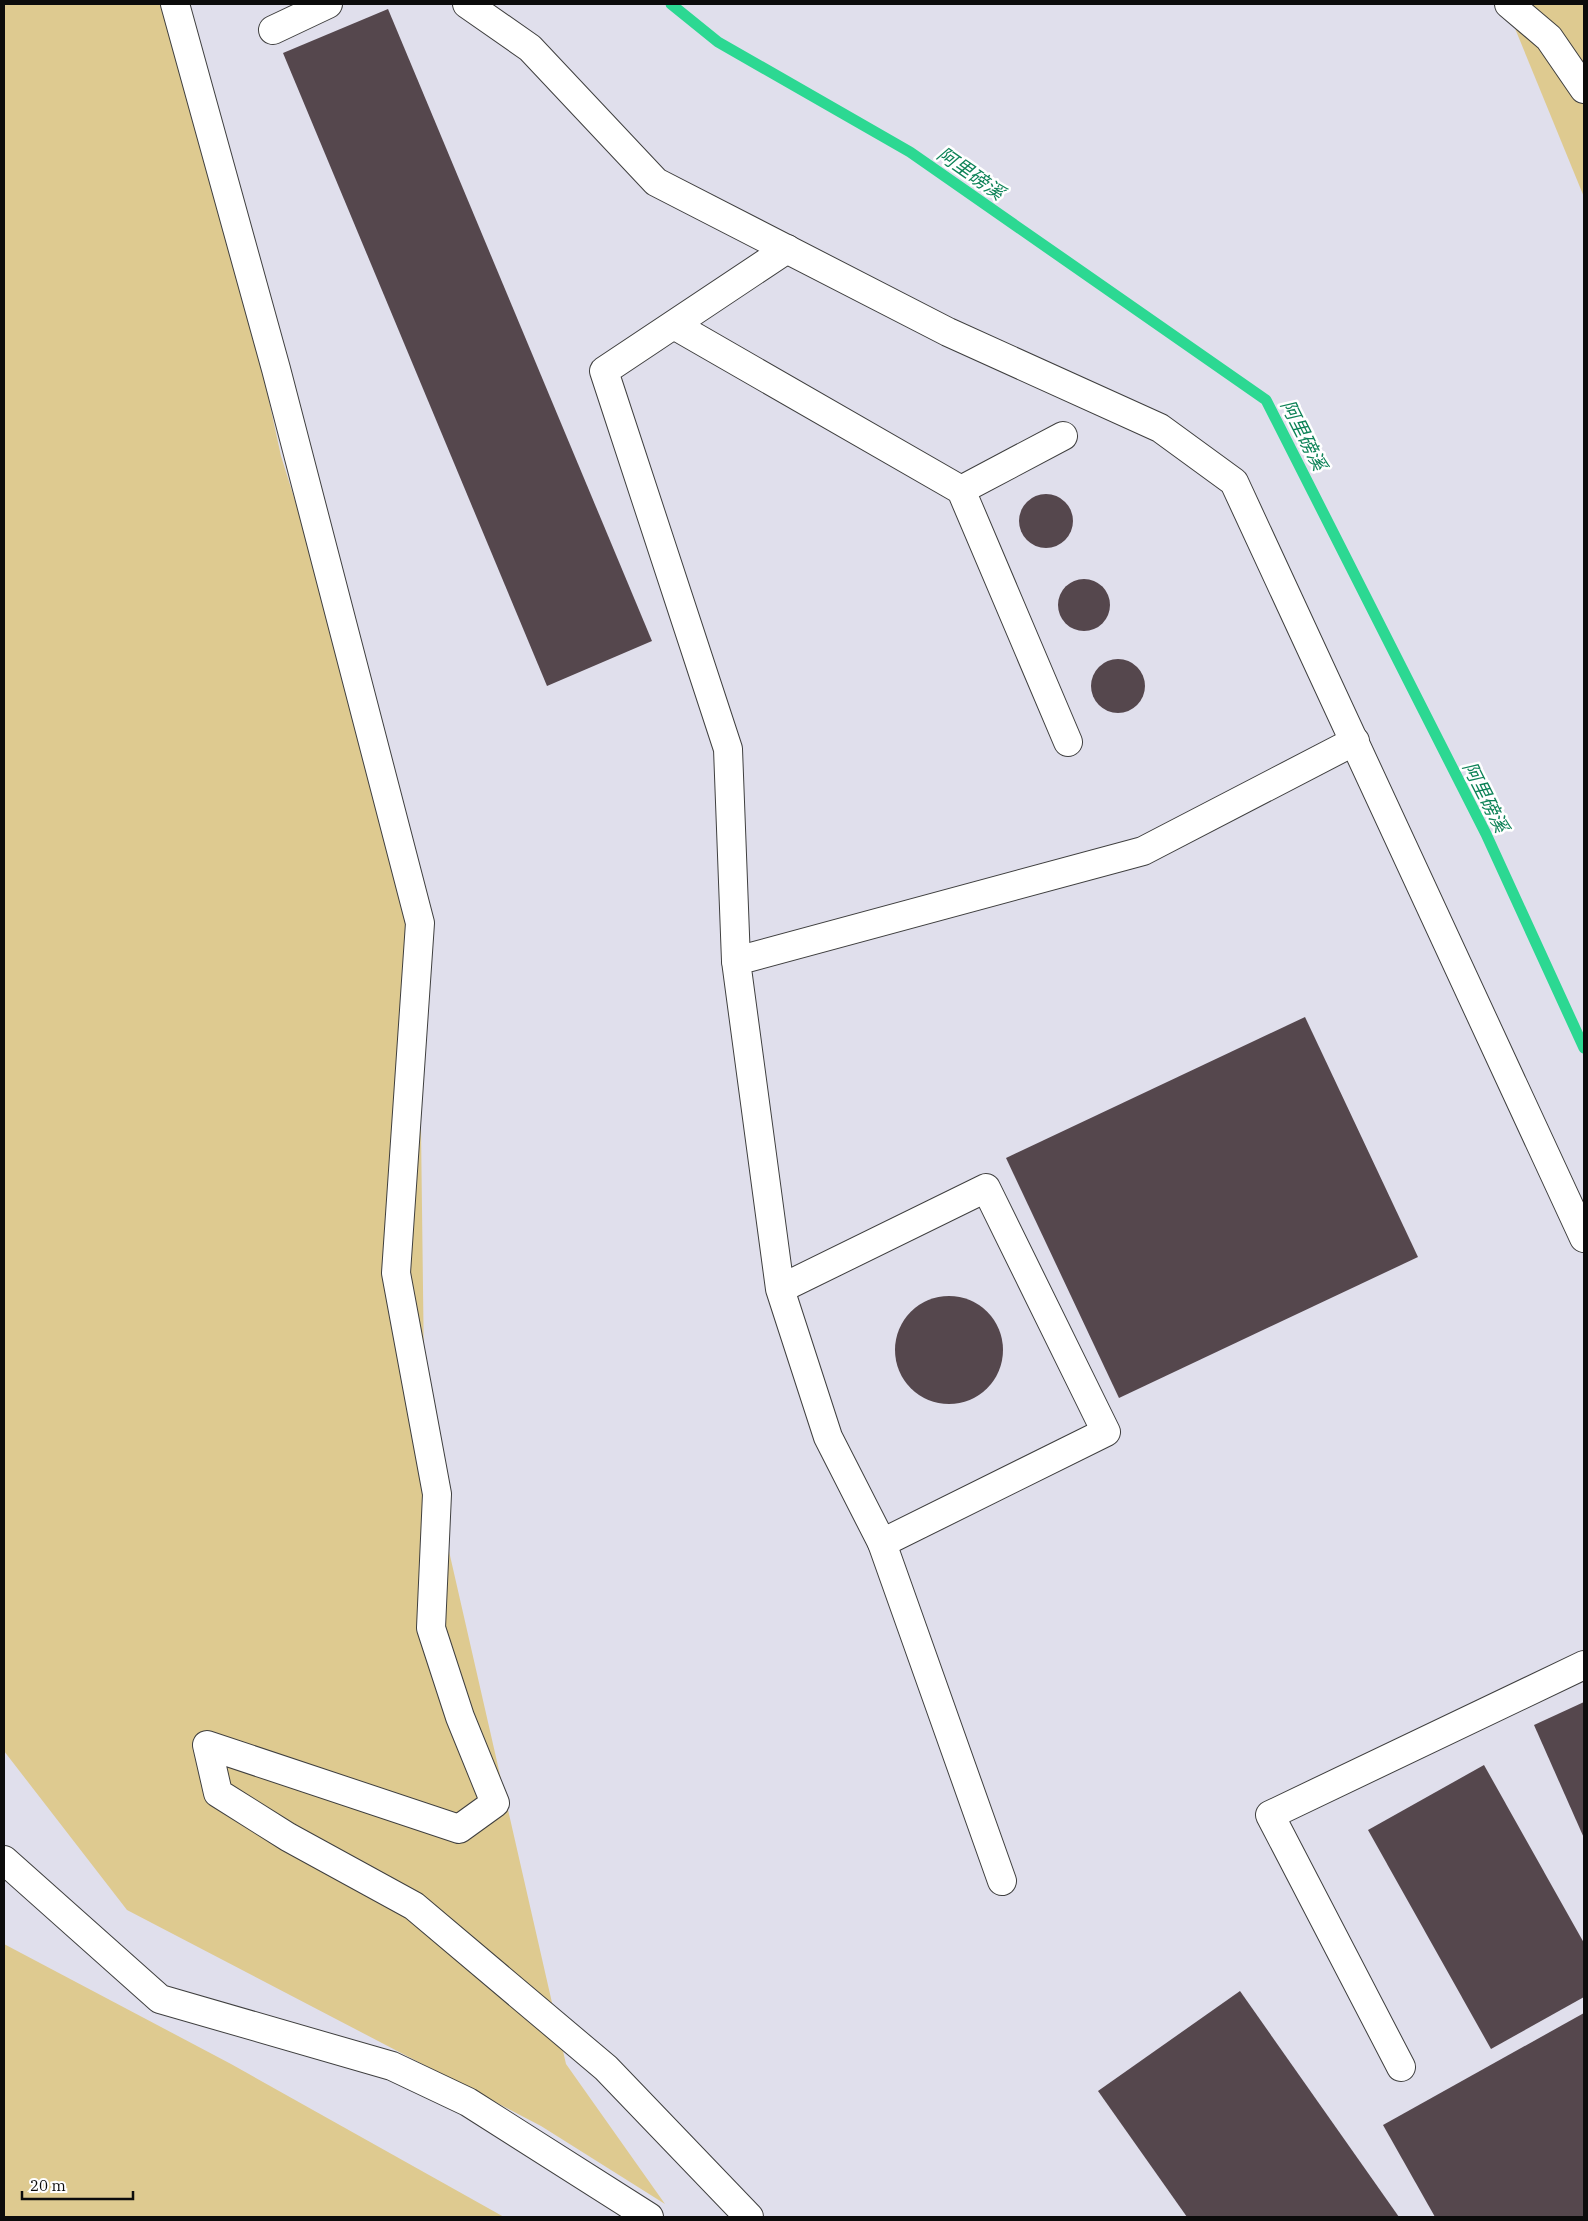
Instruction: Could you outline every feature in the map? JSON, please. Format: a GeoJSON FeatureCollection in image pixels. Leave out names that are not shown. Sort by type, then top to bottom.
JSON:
{"type":"FeatureCollection","features":[{"type":"Feature","properties":{"kind":"lane"},"geometry":{"type":"LineString","coordinates":[[175,4],[276,368],[420,923],[396,1272],[437,1494],[431,1628],[460,1717],[496,1803],[459,1829],[207,1745],[218,1793],[288,1837],[414,1906],[606,2068],[749,2217]]}},
{"type":"Feature","properties":{"kind":"lane"},"geometry":{"type":"LineString","coordinates":[[273,30],[328,4]]}},
{"type":"Feature","properties":{"kind":"lane"},"geometry":{"type":"LineString","coordinates":[[467,4],[530,48],[656,182],[948,332],[1160,428],[1234,482],[1584,1238]]}},
{"type":"Feature","properties":{"kind":"lane"},"geometry":{"type":"LineString","coordinates":[[1510,4],[1548,38],[1584,89]]}},
{"type":"Feature","properties":{"kind":"lane"},"geometry":{"type":"LineString","coordinates":[[787,249],[604,371],[728,748],[736,961],[780,1288],[828,1437],[882,1543],[1002,1881]]}},
{"type":"Feature","properties":{"kind":"lane"},"geometry":{"type":"LineString","coordinates":[[674,325],[961,490],[1068,742]]}},
{"type":"Feature","properties":{"kind":"lane"},"geometry":{"type":"LineString","coordinates":[[961,490],[1063,436]]}},
{"type":"Feature","properties":{"kind":"lane"},"geometry":{"type":"LineString","coordinates":[[736,961],[1143,851],[1355,741]]}},
{"type":"Feature","properties":{"kind":"lane"},"geometry":{"type":"LineString","coordinates":[[780,1288],[986,1188],[1106,1432],[882,1543]]}},
{"type":"Feature","properties":{"kind":"lane"},"geometry":{"type":"LineString","coordinates":[[1401,2067],[1270,1815],[1584,1665]]}},
{"type":"Feature","properties":{"kind":"lane"},"geometry":{"type":"LineString","coordinates":[[4,1860],[160,1999],[392,2066],[468,2102],[649,2217]]}},
{"type":"Feature","properties":{"kind":"shaded area"},"geometry":{"type":"Polygon","coordinates":[[[4,4],[1584,4],[1584,2217],[4,2217],[4,4]]]}},
{"type":"Feature","properties":{"kind":"shaded area"},"geometry":{"type":"Polygon","coordinates":[[[4,4],[183,4],[281,456],[418,892],[425,1446],[566,2064],[665,2204],[541,2126],[127,1910],[4,1751],[4,4]]]}},
{"type":"Feature","properties":{"kind":"shaded area"},"geometry":{"type":"Polygon","coordinates":[[[1505,4],[1584,4],[1584,197],[1505,4]]]}},
{"type":"Feature","properties":{"kind":"shaded area"},"geometry":{"type":"Polygon","coordinates":[[[4,1944],[231,2064],[504,2217],[4,2217],[4,1944]]]}},
{"type":"Feature","properties":{"kind":"building"},"geometry":{"type":"Polygon","coordinates":[[[388,9],[652,641],[547,686],[283,53],[388,9]]]}},
{"type":"Feature","properties":{"kind":"building"},"geometry":{"type":"Polygon","coordinates":[[[1046,494],[1056,496],[1065,502],[1071,511],[1073,521],[1071,531],[1065,540],[1056,546],[1046,548],[1036,546],[1027,540],[1021,531],[1019,521],[1021,511],[1027,502],[1036,496],[1046,494]]]}},
{"type":"Feature","properties":{"kind":"building"},"geometry":{"type":"Polygon","coordinates":[[[1079,579],[1089,579],[1103,586],[1110,600],[1110,610],[1103,624],[1089,631],[1079,631],[1069,627],[1062,620],[1058,610],[1058,600],[1062,590],[1069,583],[1079,579]]]}},
{"type":"Feature","properties":{"kind":"building"},"geometry":{"type":"Polygon","coordinates":[[[1118,659],[1128,661],[1137,667],[1143,676],[1145,686],[1143,696],[1137,705],[1128,711],[1118,713],[1108,711],[1099,705],[1093,696],[1091,686],[1093,676],[1099,667],[1108,661],[1118,659]]]}},
{"type":"Feature","properties":{"kind":"building"},"geometry":{"type":"Polygon","coordinates":[[[1305,1017],[1418,1257],[1119,1398],[1006,1158],[1305,1017]]]}},
{"type":"Feature","properties":{"kind":"building"},"geometry":{"type":"Polygon","coordinates":[[[949,1296],[970,1300],[987,1312],[999,1329],[1003,1350],[999,1371],[987,1388],[970,1400],[949,1404],[928,1400],[911,1388],[899,1371],[895,1350],[899,1329],[911,1312],[928,1300],[949,1296]]]}},
{"type":"Feature","properties":{"kind":"building"},"geometry":{"type":"Polygon","coordinates":[[[1584,1702],[1584,1838],[1534,1725],[1584,1702]]]}},
{"type":"Feature","properties":{"kind":"building"},"geometry":{"type":"Polygon","coordinates":[[[1484,1765],[1584,1943],[1584,1997],[1491,2049],[1368,1830],[1484,1765]]]}},
{"type":"Feature","properties":{"kind":"building"},"geometry":{"type":"Polygon","coordinates":[[[1240,1991],[1399,2217],[1187,2217],[1098,2091],[1240,1991]]]}},
{"type":"Feature","properties":{"kind":"building"},"geometry":{"type":"Polygon","coordinates":[[[1584,2013],[1584,2217],[1435,2217],[1383,2125],[1584,2013]]]}},
{"type":"Feature","properties":{"kind":"waterway","name":"阿里磅溪"},"geometry":{"type":"LineString","coordinates":[[671,4],[718,42],[910,152],[1266,400],[1486,834],[1584,1048]]}}]}
